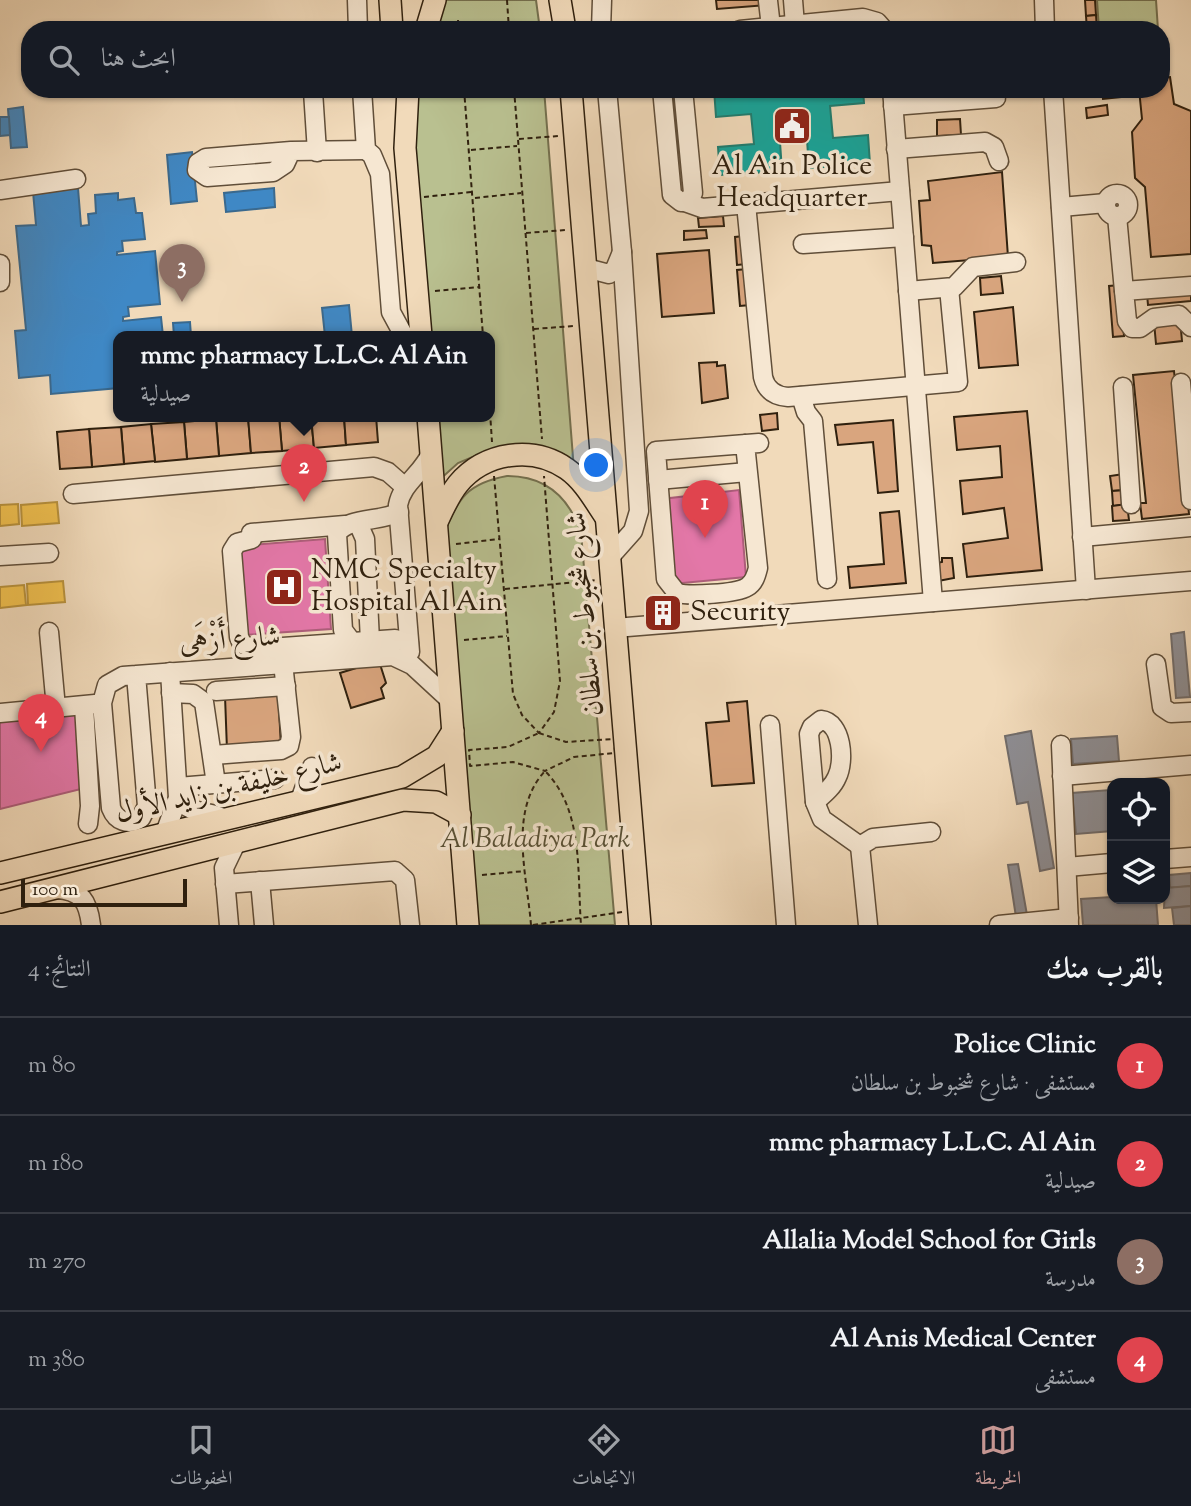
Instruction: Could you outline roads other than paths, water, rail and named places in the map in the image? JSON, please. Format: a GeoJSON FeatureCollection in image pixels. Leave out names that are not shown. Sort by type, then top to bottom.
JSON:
{"type":"FeatureCollection","features":[{"type":"Feature","properties":{"kind":"main road"},"geometry":{"type":"LineString","coordinates":[[390,0],[391,21]]}},
{"type":"Feature","properties":{"kind":"main road"},"geometry":{"type":"LineString","coordinates":[[429,21],[435,0]]}},
{"type":"Feature","properties":{"kind":"main road"},"geometry":{"type":"LineString","coordinates":[[560,0],[564,21]]}},
{"type":"Feature","properties":{"kind":"main road"},"geometry":{"type":"LineString","coordinates":[[567,21],[568,0]]}},
{"type":"Feature","properties":{"kind":"main road"},"geometry":{"type":"LineString","coordinates":[[404,98],[405,148],[421,331]]}},
{"type":"Feature","properties":{"kind":"main road","name":"شارع شخبوط بن سلطان"},"geometry":{"type":"LineString","coordinates":[[572,98],[582,228],[595,271],[590,325],[640,917]]}},
{"type":"Feature","properties":{"kind":"main road"},"geometry":{"type":"LineString","coordinates":[[428,422],[468,925]]}},
{"type":"Feature","properties":{"kind":"main road"},"geometry":{"type":"LineString","coordinates":[[437,522],[458,484],[480,465],[493,459],[518,454],[543,457],[562,466],[579,480],[606,518]]}},
{"type":"Feature","properties":{"kind":"main road","name":"شارع خليفة بن زايد الأول"},"geometry":{"type":"LineString","coordinates":[[0,873],[412,774],[437,756],[453,731]]}},
{"type":"Feature","properties":{"kind":"main road"},"geometry":{"type":"LineString","coordinates":[[261,836],[276,821],[332,805],[337,798],[336,792]]}},
{"type":"Feature","properties":{"kind":"main road","name":"شارع خليفة بن زايد الأول"},"geometry":{"type":"LineString","coordinates":[[0,902],[411,799],[436,802],[460,815]]}},
{"type":"Feature","properties":{"kind":"main road"},"geometry":{"type":"LineString","coordinates":[[0,885],[53,870],[74,855]]}},
{"type":"Feature","properties":{"kind":"street"},"geometry":{"type":"LineString","coordinates":[[356,0],[357,21]]}},
{"type":"Feature","properties":{"kind":"street"},"geometry":{"type":"LineString","coordinates":[[602,21],[603,0]]}},
{"type":"Feature","properties":{"kind":"street"},"geometry":{"type":"LineString","coordinates":[[793,0],[795,21]]}},
{"type":"Feature","properties":{"kind":"street"},"geometry":{"type":"LineString","coordinates":[[1044,0],[1045,21]]}},
{"type":"Feature","properties":{"kind":"street"},"geometry":{"type":"LineString","coordinates":[[1050,0],[1051,21]]}},
{"type":"Feature","properties":{"kind":"street"},"geometry":{"type":"LineString","coordinates":[[768,1],[770,21]]}},
{"type":"Feature","properties":{"kind":"street"},"geometry":{"type":"LineString","coordinates":[[834,21],[863,18],[871,21]]}},
{"type":"Feature","properties":{"kind":"street"},"geometry":{"type":"LineString","coordinates":[[313,98],[317,152]]}},
{"type":"Feature","properties":{"kind":"street"},"geometry":{"type":"LineString","coordinates":[[363,98],[366,150],[375,160],[380,174],[391,313],[401,331]]}},
{"type":"Feature","properties":{"kind":"street"},"geometry":{"type":"LineString","coordinates":[[608,98],[622,252],[638,518],[610,569]]}},
{"type":"Feature","properties":{"kind":"street"},"geometry":{"type":"LineString","coordinates":[[663,98],[672,195],[677,201],[702,208],[900,191]]}},
{"type":"Feature","properties":{"kind":"street"},"geometry":{"type":"LineString","coordinates":[[684,98],[693,193],[685,202]]}},
{"type":"Feature","properties":{"kind":"street"},"geometry":{"type":"LineString","coordinates":[[892,98],[933,602]]}},
{"type":"Feature","properties":{"kind":"street"},"geometry":{"type":"LineString","coordinates":[[1054,98],[1086,590]]}},
{"type":"Feature","properties":{"kind":"street"},"geometry":{"type":"LineString","coordinates":[[896,149],[985,142],[993,147],[999,161]]}},
{"type":"Feature","properties":{"kind":"street"},"geometry":{"type":"LineString","coordinates":[[291,150],[366,150]]}},
{"type":"Feature","properties":{"kind":"street"},"geometry":{"type":"LineString","coordinates":[[670,176],[691,174]]}},
{"type":"Feature","properties":{"kind":"street"},"geometry":{"type":"LineString","coordinates":[[0,190],[76,179]]}},
{"type":"Feature","properties":{"kind":"street"},"geometry":{"type":"LineString","coordinates":[[746,204],[764,383],[777,395],[801,396],[958,382],[949,288]]}},
{"type":"Feature","properties":{"kind":"street"},"geometry":{"type":"LineString","coordinates":[[1061,207],[1112,209],[1127,321],[1132,328],[1140,328],[1154,318],[1179,315],[1191,327]]}},
{"type":"Feature","properties":{"kind":"street"},"geometry":{"type":"LineString","coordinates":[[803,244],[904,237]]}},
{"type":"Feature","properties":{"kind":"street"},"geometry":{"type":"LineString","coordinates":[[595,271],[615,269],[622,252]]}},
{"type":"Feature","properties":{"kind":"street"},"geometry":{"type":"LineString","coordinates":[[908,291],[949,288],[961,283],[973,267],[1016,262]]}},
{"type":"Feature","properties":{"kind":"street"},"geometry":{"type":"LineString","coordinates":[[0,264],[0,282]]}},
{"type":"Feature","properties":{"kind":"street"},"geometry":{"type":"LineString","coordinates":[[595,271],[625,296]]}},
{"type":"Feature","properties":{"kind":"street"},"geometry":{"type":"LineString","coordinates":[[1124,291],[1191,286]]}},
{"type":"Feature","properties":{"kind":"street"},"geometry":{"type":"LineString","coordinates":[[1181,383],[1191,500]]}},
{"type":"Feature","properties":{"kind":"street"},"geometry":{"type":"LineString","coordinates":[[1123,387],[1132,519]]}},
{"type":"Feature","properties":{"kind":"street"},"geometry":{"type":"LineString","coordinates":[[813,421],[821,409],[821,394]]}},
{"type":"Feature","properties":{"kind":"street"},"geometry":{"type":"LineString","coordinates":[[801,396],[806,412],[813,421],[827,579]]}},
{"type":"Feature","properties":{"kind":"street"},"geometry":{"type":"LineString","coordinates":[[636,453],[656,451],[752,443],[747,472],[758,568],[752,583],[739,590],[686,594],[670,587],[666,575],[656,451]]}},
{"type":"Feature","properties":{"kind":"street"},"geometry":{"type":"LineString","coordinates":[[412,665],[399,512],[405,487],[420,472],[431,453]]}},
{"type":"Feature","properties":{"kind":"street"},"geometry":{"type":"LineString","coordinates":[[73,494],[374,467],[388,472],[405,487]]}},
{"type":"Feature","properties":{"kind":"street"},"geometry":{"type":"LineString","coordinates":[[658,480],[747,472]]}},
{"type":"Feature","properties":{"kind":"street"},"geometry":{"type":"LineString","coordinates":[[399,512],[384,519],[251,536],[237,543],[232,551],[239,637],[242,644],[254,649],[395,639],[409,643]]}},
{"type":"Feature","properties":{"kind":"street"},"geometry":{"type":"LineString","coordinates":[[1082,537],[1132,519],[1191,527]]}},
{"type":"Feature","properties":{"kind":"street"},"geometry":{"type":"LineString","coordinates":[[351,524],[339,530],[337,538],[343,630],[361,641]]}},
{"type":"Feature","properties":{"kind":"street"},"geometry":{"type":"LineString","coordinates":[[351,524],[365,539],[361,641]]}},
{"type":"Feature","properties":{"kind":"street"},"geometry":{"type":"LineString","coordinates":[[0,556],[49,553]]}},
{"type":"Feature","properties":{"kind":"street"},"geometry":{"type":"LineString","coordinates":[[615,628],[1191,581]]}},
{"type":"Feature","properties":{"kind":"street"},"geometry":{"type":"LineString","coordinates":[[49,632],[56,708]]}},
{"type":"Feature","properties":{"kind":"street","name":"شارع أَزْهَى"},"geometry":{"type":"LineString","coordinates":[[93,705],[110,682],[136,675],[380,655],[393,656],[412,665],[451,701]]}},
{"type":"Feature","properties":{"kind":"street"},"geometry":{"type":"LineString","coordinates":[[213,755],[281,750],[289,746],[291,737],[283,663]]}},
{"type":"Feature","properties":{"kind":"street"},"geometry":{"type":"LineString","coordinates":[[1156,664],[1162,707],[1171,713],[1191,712]]}},
{"type":"Feature","properties":{"kind":"street"},"geometry":{"type":"LineString","coordinates":[[165,834],[178,793],[170,671]]}},
{"type":"Feature","properties":{"kind":"street"},"geometry":{"type":"LineString","coordinates":[[93,705],[111,808],[118,819],[132,822],[144,815],[147,806],[136,675]]}},
{"type":"Feature","properties":{"kind":"street"},"geometry":{"type":"LineString","coordinates":[[216,691],[286,686]]}},
{"type":"Feature","properties":{"kind":"street"},"geometry":{"type":"LineString","coordinates":[[171,693],[193,694],[204,702],[216,784]]}},
{"type":"Feature","properties":{"kind":"street"},"geometry":{"type":"LineString","coordinates":[[0,713],[93,705]]}},
{"type":"Feature","properties":{"kind":"street"},"geometry":{"type":"LineString","coordinates":[[88,824],[93,705]]}},
{"type":"Feature","properties":{"kind":"street"},"geometry":{"type":"LineString","coordinates":[[770,725],[786,925]]}},
{"type":"Feature","properties":{"kind":"street"},"geometry":{"type":"LineString","coordinates":[[999,925],[1069,922],[1061,745]]}},
{"type":"Feature","properties":{"kind":"street"},"geometry":{"type":"LineString","coordinates":[[1062,776],[1191,765]]}},
{"type":"Feature","properties":{"kind":"street"},"geometry":{"type":"LineString","coordinates":[[300,800],[312,767],[336,792]]}},
{"type":"Feature","properties":{"kind":"street"},"geometry":{"type":"LineString","coordinates":[[178,793],[216,784],[275,779]]}},
{"type":"Feature","properties":{"kind":"street"},"geometry":{"type":"LineString","coordinates":[[178,793],[188,809],[213,813],[225,819]]}},
{"type":"Feature","properties":{"kind":"street"},"geometry":{"type":"LineString","coordinates":[[815,802],[822,819],[860,846],[868,925]]}},
{"type":"Feature","properties":{"kind":"street"},"geometry":{"type":"LineString","coordinates":[[860,846],[873,838],[931,832]]}},
{"type":"Feature","properties":{"kind":"street"},"geometry":{"type":"LineString","coordinates":[[229,925],[225,880],[228,855],[236,843]]}},
{"type":"Feature","properties":{"kind":"street"},"geometry":{"type":"LineString","coordinates":[[200,852],[225,880],[260,881],[395,871],[405,880],[410,925]]}},
{"type":"Feature","properties":{"kind":"street"},"geometry":{"type":"LineString","coordinates":[[1170,859],[1191,857]]}},
{"type":"Feature","properties":{"kind":"street"},"geometry":{"type":"LineString","coordinates":[[1066,867],[1107,863]]}},
{"type":"Feature","properties":{"kind":"street"},"geometry":{"type":"LineString","coordinates":[[260,881],[264,925]]}},
{"type":"Feature","properties":{"kind":"street"},"geometry":{"type":"LineString","coordinates":[[53,889],[74,891],[82,896],[88,905],[91,925]]}},
{"type":"Feature","properties":{"kind":"place","name":"Al Ain Police Headquarter"},"geometry":{"type":"Point","coordinates":[792,126]}},
{"type":"Feature","properties":{"kind":"place","name":"Allalia Model School for Girls"},"geometry":{"type":"Point","coordinates":[182,302]}},
{"type":"Feature","properties":{"kind":"place","name":"mmc pharmacy L.L.C. Al Ain"},"geometry":{"type":"Point","coordinates":[304,502]}},
{"type":"Feature","properties":{"kind":"place","name":"Police Clinic"},"geometry":{"type":"Point","coordinates":[705,538]}},
{"type":"Feature","properties":{"kind":"place","name":"NMC Specialty Hospital Al Ain"},"geometry":{"type":"Point","coordinates":[284,587]}},
{"type":"Feature","properties":{"kind":"place","name":"Security"},"geometry":{"type":"Point","coordinates":[663,613]}},
{"type":"Feature","properties":{"kind":"place","name":"Al Anis Medical Center"},"geometry":{"type":"Point","coordinates":[41,752]}},
{"type":"Feature","properties":{"kind":"park label","name":"Al Baladiya Park"},"geometry":{"type":"Point","coordinates":[535,840]}}]}
